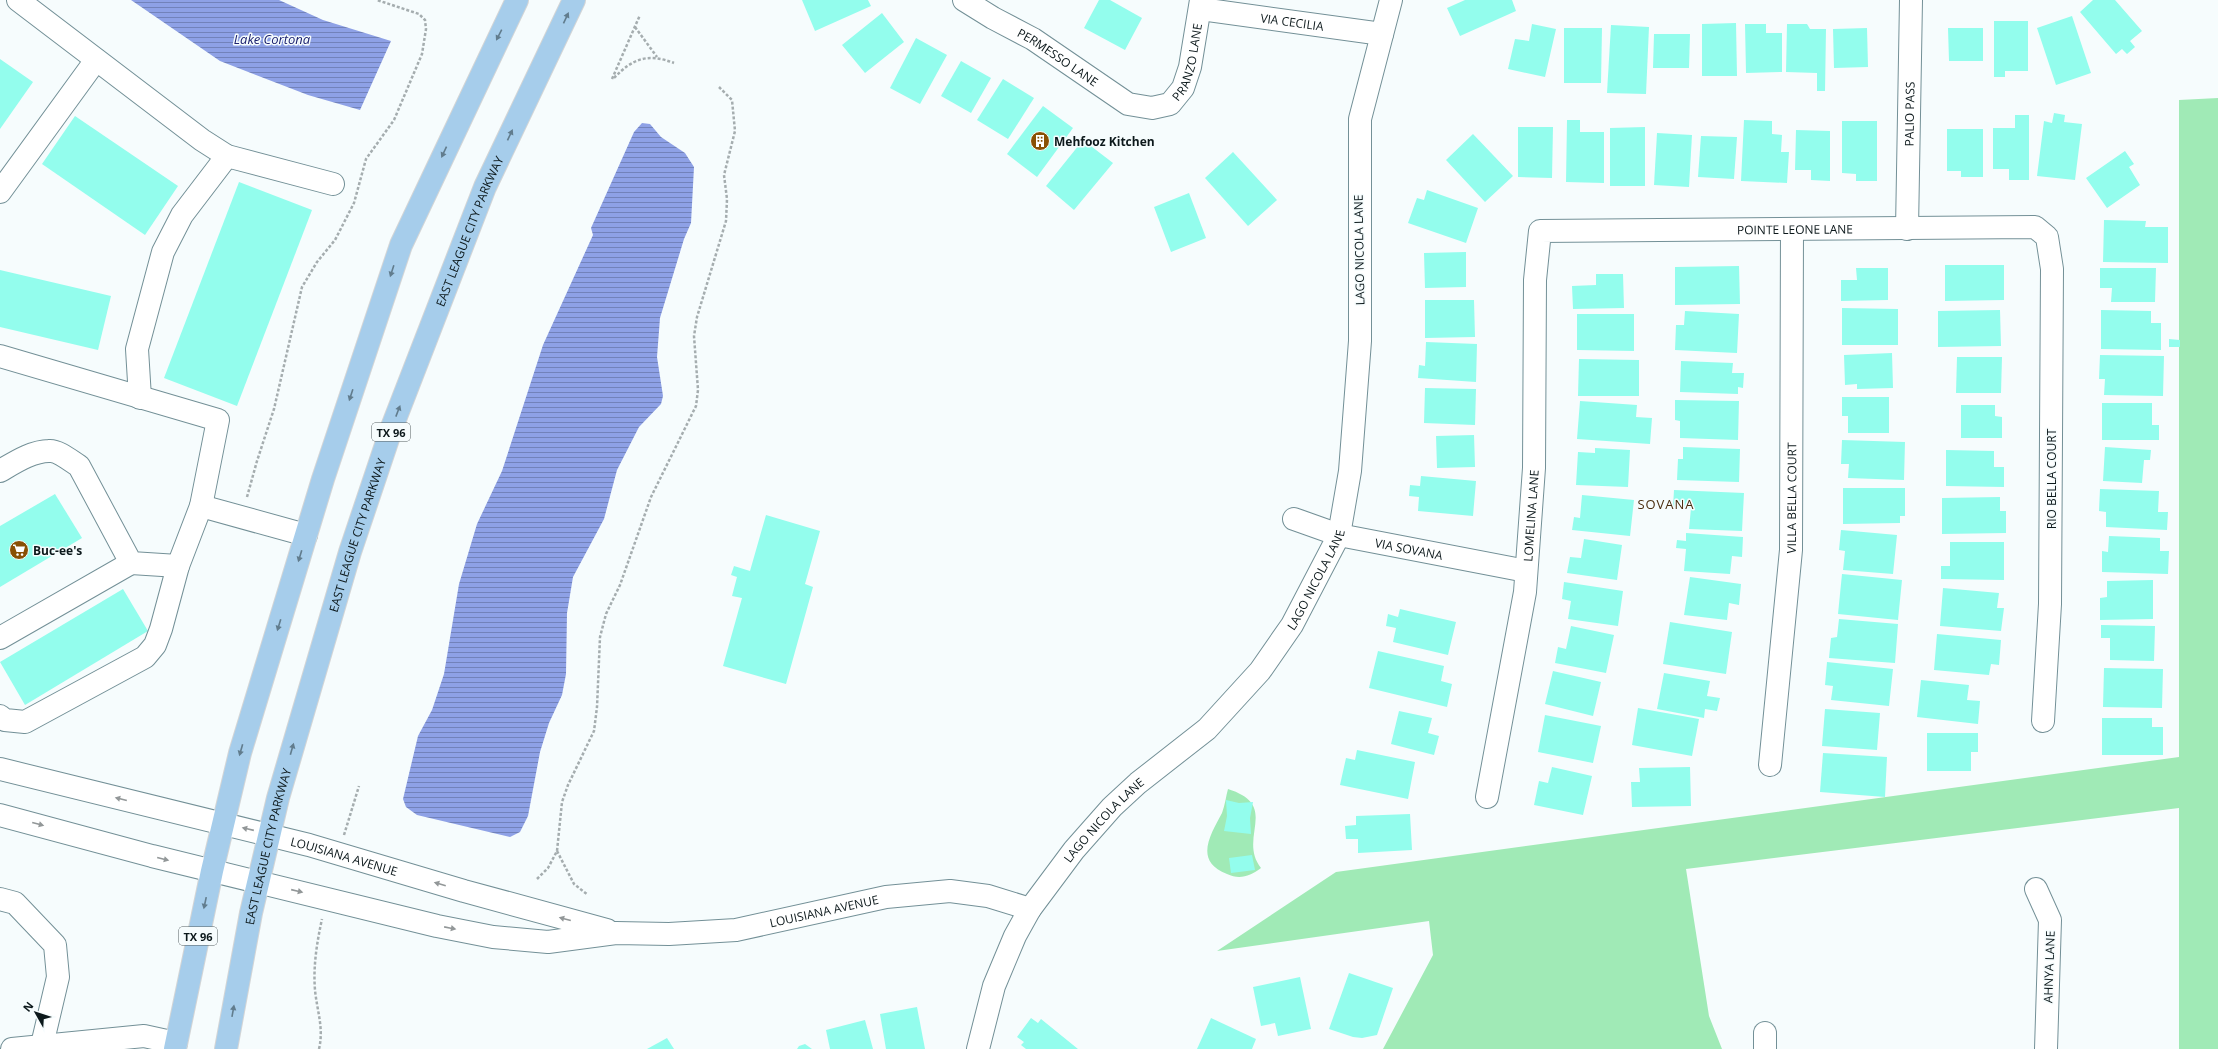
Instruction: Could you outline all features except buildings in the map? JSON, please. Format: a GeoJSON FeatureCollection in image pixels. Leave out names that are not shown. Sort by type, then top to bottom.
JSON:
{"type":"FeatureCollection","features":[{"type":"Feature","properties":{"kind":"main road","name":"TX 96"},"geometry":{"type":"LineString","coordinates":[[176,1046],[212,871],[240,753],[306,535],[401,245],[517,0]]}},
{"type":"Feature","properties":{"kind":"main road","name":"EAST LEAGUE CITY PARKWAY"},"geometry":{"type":"LineString","coordinates":[[226,1049],[251,913],[280,790],[350,552],[392,426],[485,187],[574,0]]}},
{"type":"Feature","properties":{"kind":"street"},"geometry":{"type":"LineString","coordinates":[[18,0],[202,140],[227,156],[333,184]]}},
{"type":"Feature","properties":{"kind":"street","name":"PERMESSO LANE"},"geometry":{"type":"LineString","coordinates":[[964,0],[993,18],[1033,39],[1128,104],[1152,108]]}},
{"type":"Feature","properties":{"kind":"street","name":"LAGO NICOLA LANE"},"geometry":{"type":"LineString","coordinates":[[978,1049],[994,986],[1015,936],[1030,909],[1074,850],[1112,807],[1138,783],[1207,729],[1260,671],[1292,625],[1339,536],[1350,471],[1360,341],[1360,119],[1391,0]]}},
{"type":"Feature","properties":{"kind":"street","name":"PALIO PASS"},"geometry":{"type":"LineString","coordinates":[[1907,229],[1911,0]]}},
{"type":"Feature","properties":{"kind":"street","name":"PRANZO LANE"},"geometry":{"type":"LineString","coordinates":[[1152,108],[1170,104],[1183,88],[1190,67],[1202,4]]}},
{"type":"Feature","properties":{"kind":"street","name":"VIA CECILIA"},"geometry":{"type":"LineString","coordinates":[[1202,4],[1382,34]]}},
{"type":"Feature","properties":{"kind":"street"},"geometry":{"type":"LineString","coordinates":[[0,192],[96,60]]}},
{"type":"Feature","properties":{"kind":"street"},"geometry":{"type":"LineString","coordinates":[[140,398],[137,349],[163,252],[182,215],[227,156]]}},
{"type":"Feature","properties":{"kind":"street","name":"POINTE LEONE LANE"},"geometry":{"type":"LineString","coordinates":[[1540,231],[2035,227],[2047,237]]}},
{"type":"Feature","properties":{"kind":"street","name":"VILLA BELLA COURT"},"geometry":{"type":"LineString","coordinates":[[1770,765],[1791,550],[1792,230]]}},
{"type":"Feature","properties":{"kind":"street","name":"LOMELINA LANE"},"geometry":{"type":"LineString","coordinates":[[1487,797],[1525,592],[1534,468],[1535,280],[1540,231]]}},
{"type":"Feature","properties":{"kind":"street","name":"RIO BELLA COURT"},"geometry":{"type":"LineString","coordinates":[[2043,721],[2050,604],[2052,269],[2047,237]]}},
{"type":"Feature","properties":{"kind":"street"},"geometry":{"type":"LineString","coordinates":[[0,356],[218,420],[200,506],[178,566],[161,629],[155,645],[145,656],[25,722],[5,720],[0,716]]}},
{"type":"Feature","properties":{"kind":"street"},"geometry":{"type":"LineString","coordinates":[[0,471],[24,458],[50,450],[79,466],[131,563]]}},
{"type":"Feature","properties":{"kind":"street"},"geometry":{"type":"LineString","coordinates":[[200,506],[306,535]]}},
{"type":"Feature","properties":{"kind":"street","name":"VIA SOVANA"},"geometry":{"type":"LineString","coordinates":[[1294,519],[1339,536],[1526,570]]}},
{"type":"Feature","properties":{"kind":"street"},"geometry":{"type":"LineString","coordinates":[[0,638],[131,563],[178,566]]}},
{"type":"Feature","properties":{"kind":"street","name":"LOUISIANA AVENUE"},"geometry":{"type":"LineString","coordinates":[[0,769],[223,824],[270,834],[456,889],[616,933]]}},
{"type":"Feature","properties":{"kind":"street","name":"LOUISIANA AVENUE"},"geometry":{"type":"LineString","coordinates":[[0,815],[212,871],[437,926],[493,937],[548,942],[616,933],[669,934],[736,930],[886,897],[950,891],[988,896],[1030,909]]}},
{"type":"Feature","properties":{"kind":"street","name":"AHNYA LANE"},"geometry":{"type":"LineString","coordinates":[[2036,889],[2050,920],[2046,1049]]}},
{"type":"Feature","properties":{"kind":"street"},"geometry":{"type":"LineString","coordinates":[[0,898],[15,903],[55,945],[58,977],[42,1045]]}},
{"type":"Feature","properties":{"kind":"street"},"geometry":{"type":"LineString","coordinates":[[12,1049],[144,1036],[176,1046]]}},
{"type":"Feature","properties":{"kind":"path"},"geometry":{"type":"LineString","coordinates":[[242,517],[257,461],[274,409],[302,287],[317,262],[335,240],[354,203],[366,158],[394,120],[422,54],[426,29],[425,20],[419,14],[377,0]]}},
{"type":"Feature","properties":{"kind":"path"},"geometry":{"type":"LineString","coordinates":[[640,15],[612,79],[625,66],[643,58],[658,57],[674,63]]}},
{"type":"Feature","properties":{"kind":"path"},"geometry":{"type":"LineString","coordinates":[[635,27],[658,57]]}},
{"type":"Feature","properties":{"kind":"path"},"geometry":{"type":"LineString","coordinates":[[537,879],[548,868],[557,851],[562,802],[594,731],[597,707],[600,637],[606,614],[620,585],[651,497],[696,406],[698,390],[694,336],[697,318],[726,221],[727,199],[724,175],[735,131],[732,100],[719,87]]}},
{"type":"Feature","properties":{"kind":"path"},"geometry":{"type":"LineString","coordinates":[[557,851],[574,884],[588,895]]}},
{"type":"Feature","properties":{"kind":"green space"},"geometry":{"type":"Polygon","coordinates":[[[2218,98],[2218,1049],[2179,1049],[2179,808],[1686,869],[1709,1016],[1722,1049],[1383,1049],[1433,955],[1429,921],[1217,951],[1336,872],[2179,757],[2179,100],[2218,98]]]}},
{"type":"Feature","properties":{"kind":"green space"},"geometry":{"type":"Polygon","coordinates":[[[1228,789],[1244,796],[1252,804],[1255,813],[1253,845],[1255,856],[1261,868],[1253,873],[1241,877],[1232,876],[1217,869],[1210,862],[1208,855],[1210,838],[1222,813],[1228,789]]]}},
{"type":"Feature","properties":{"kind":"water","name":"Lake Cortona"},"geometry":{"type":"Polygon","coordinates":[[[131,0],[279,0],[323,20],[391,41],[360,110],[308,95],[220,61],[131,0]]]}},
{"type":"Feature","properties":{"kind":"water"},"geometry":{"type":"Polygon","coordinates":[[[642,123],[650,124],[661,137],[685,153],[694,167],[691,223],[684,239],[660,318],[657,357],[663,396],[661,404],[639,427],[617,470],[604,519],[573,577],[567,613],[566,674],[562,695],[549,723],[540,752],[528,816],[520,832],[510,837],[417,815],[406,807],[403,799],[418,736],[432,710],[444,674],[459,584],[477,524],[502,471],[543,345],[593,235],[591,228],[634,132],[642,123]]]}},
{"type":"Feature","properties":{"kind":"place","name":"Mehfooz Kitchen"},"geometry":{"type":"Point","coordinates":[1040,141]}},
{"type":"Feature","properties":{"kind":"place","name":"Buc-ee's"},"geometry":{"type":"Point","coordinates":[19,550]}},
{"type":"Feature","properties":{"kind":"district","name":"SOVANA"},"geometry":{"type":"Point","coordinates":[1666,504]}}]}
